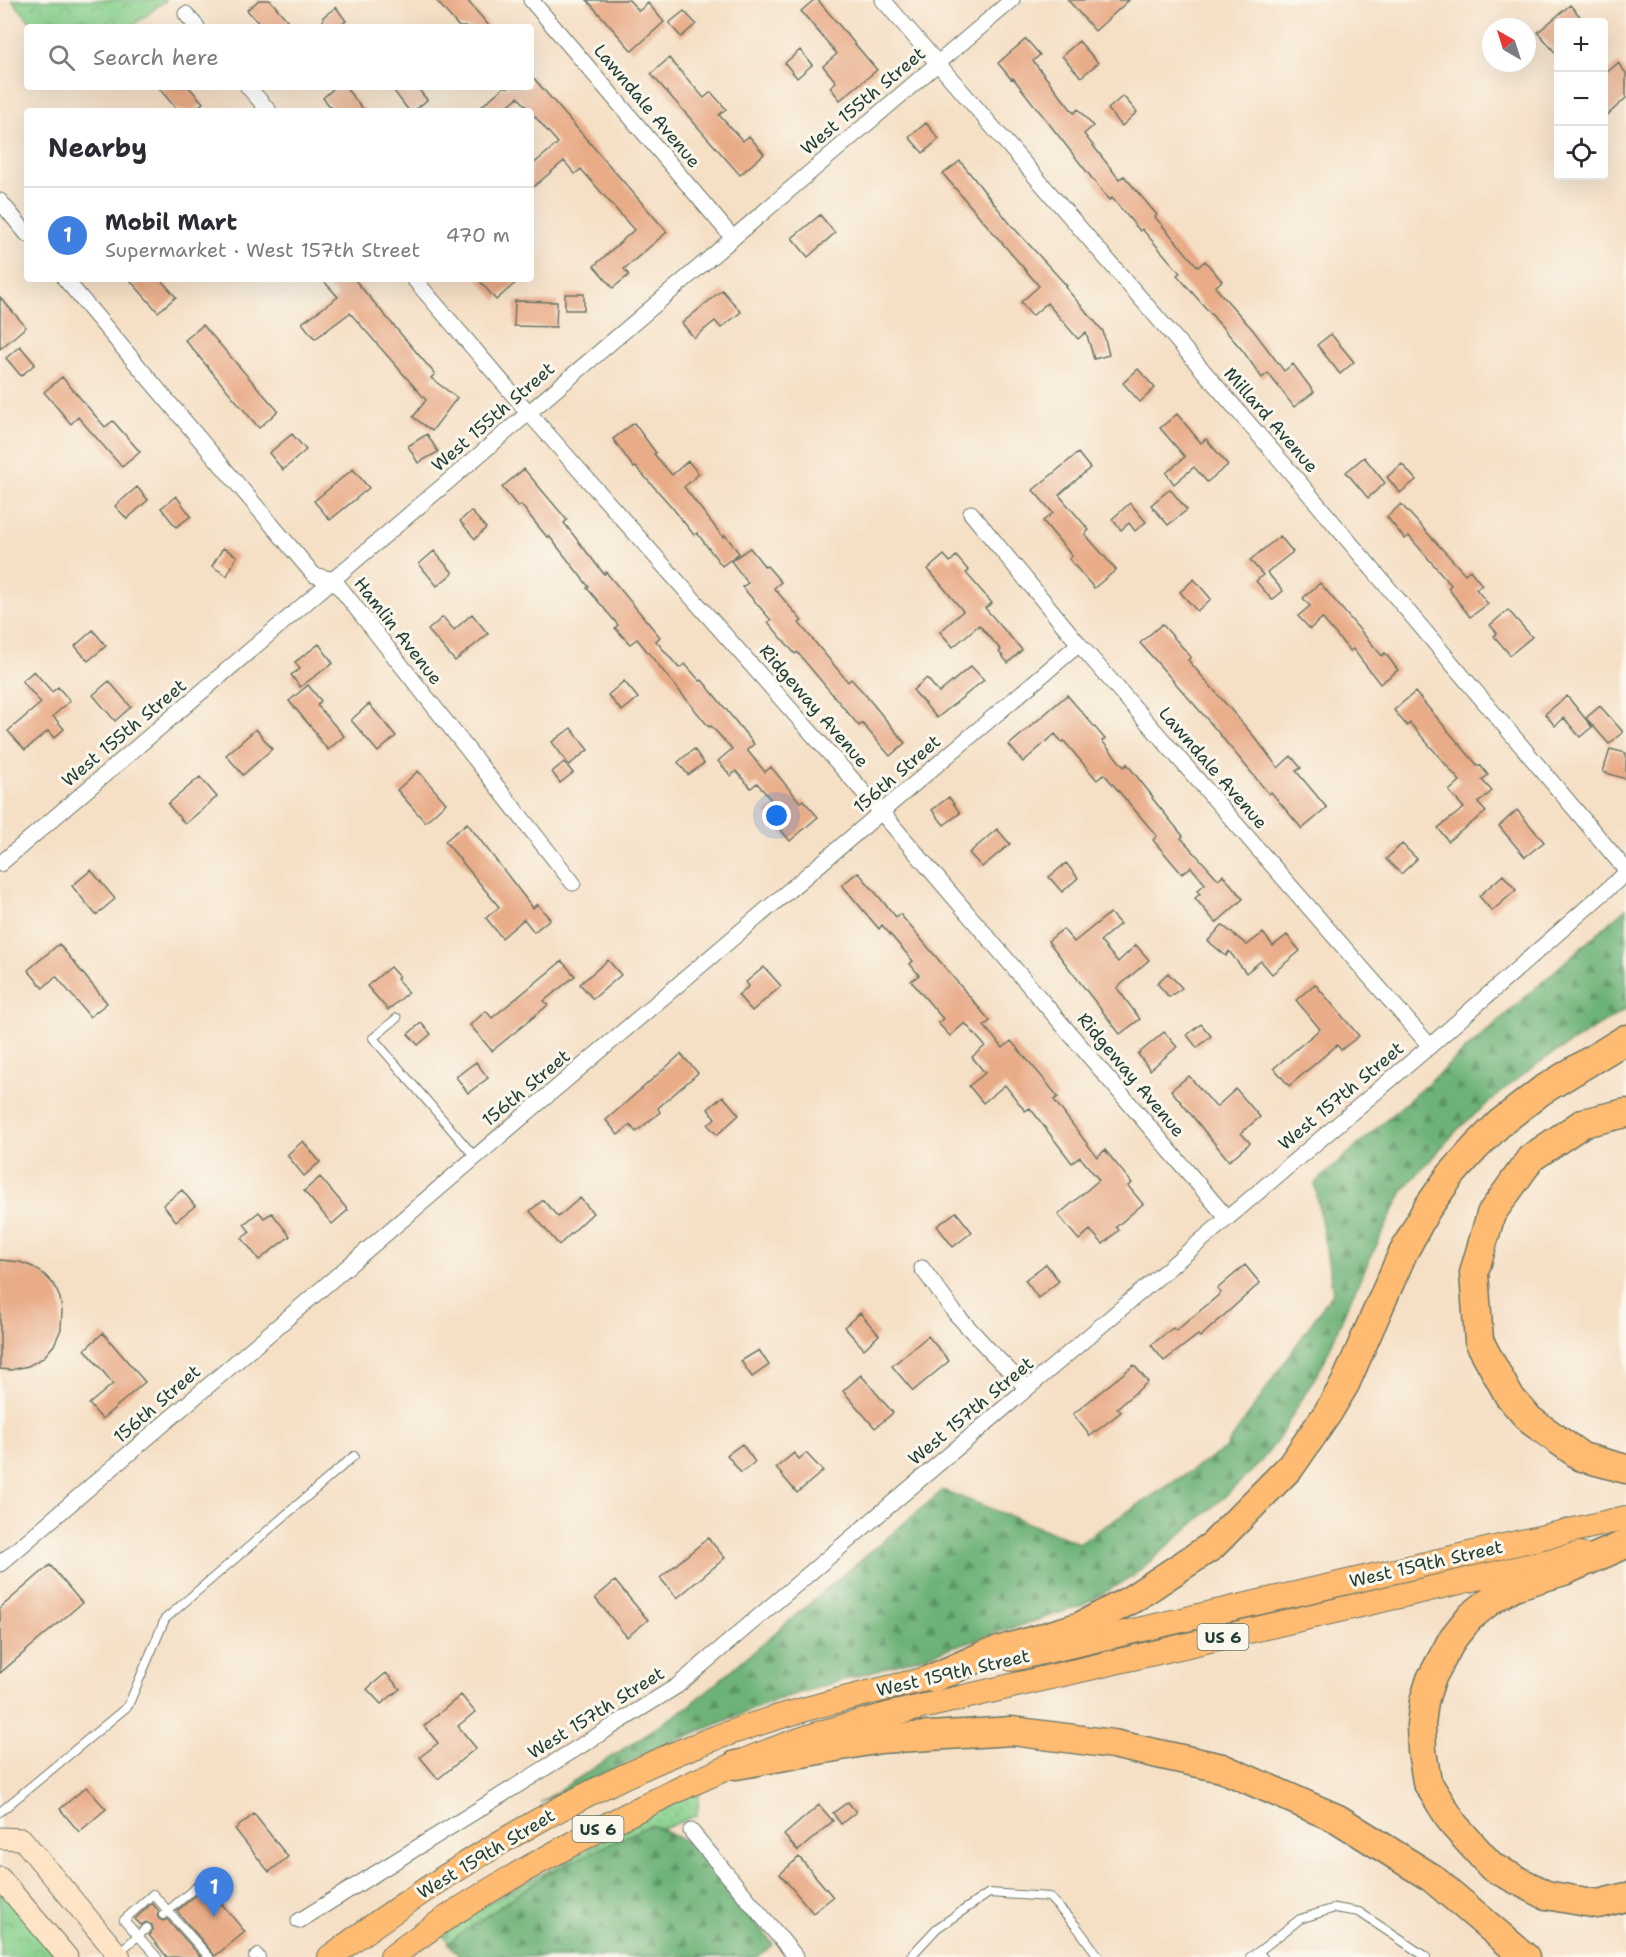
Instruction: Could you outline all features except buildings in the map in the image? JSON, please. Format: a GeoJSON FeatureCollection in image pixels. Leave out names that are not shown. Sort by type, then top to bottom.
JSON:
{"type":"FeatureCollection","features":[{"type":"Feature","properties":{"kind":"highway"},"geometry":{"type":"LineString","coordinates":[[933,1678],[986,1655],[1081,1626],[1132,1599],[1212,1546],[1291,1466],[1327,1414],[1359,1355],[1402,1255],[1426,1210],[1450,1176],[1500,1124],[1541,1091],[1626,1039]]}},
{"type":"Feature","properties":{"kind":"highway"},"geometry":{"type":"LineString","coordinates":[[1626,1113],[1583,1123],[1531,1158],[1491,1214],[1474,1273],[1479,1341],[1509,1396],[1530,1420],[1582,1457],[1626,1469]]}},
{"type":"Feature","properties":{"kind":"highway"},"geometry":{"type":"LineString","coordinates":[[1626,1544],[1564,1571],[1514,1586],[1469,1618],[1453,1638],[1431,1679],[1421,1725],[1427,1782],[1454,1825],[1492,1867],[1546,1895],[1598,1905],[1626,1898]]}},
{"type":"Feature","properties":{"kind":"highway"},"geometry":{"type":"LineString","coordinates":[[736,1765],[880,1738],[1012,1731],[1113,1744],[1222,1768],[1338,1819],[1432,1878],[1525,1957]]}},
{"type":"Feature","properties":{"kind":"main road","name":"West 159th Street"},"geometry":{"type":"LineString","coordinates":[[330,1957],[382,1919],[472,1860],[543,1818],[620,1778],[708,1741],[806,1708],[1626,1518]]}},
{"type":"Feature","properties":{"kind":"main road","name":"West 159th Street"},"geometry":{"type":"LineString","coordinates":[[392,1957],[419,1936],[514,1875],[624,1815],[736,1765],[821,1733],[887,1715],[1626,1544]]}},
{"type":"Feature","properties":{"kind":"main road"},"geometry":{"type":"LineString","coordinates":[[0,1838],[21,1839],[119,1955]]}},
{"type":"Feature","properties":{"kind":"main road"},"geometry":{"type":"LineString","coordinates":[[0,1878],[67,1957]]}},
{"type":"Feature","properties":{"kind":"street","name":"Lawndale Avenue"},"geometry":{"type":"LineString","coordinates":[[531,0],[733,238]]}},
{"type":"Feature","properties":{"kind":"street","name":"Millard Avenue"},"geometry":{"type":"LineString","coordinates":[[883,0],[1280,460],[1626,871]]}},
{"type":"Feature","properties":{"kind":"street","name":"West 155th Street"},"geometry":{"type":"LineString","coordinates":[[0,864],[1012,0]]}},
{"type":"Feature","properties":{"kind":"street"},"geometry":{"type":"LineString","coordinates":[[186,14],[194,24]]}},
{"type":"Feature","properties":{"kind":"street"},"geometry":{"type":"LineString","coordinates":[[251,90],[266,108]]}},
{"type":"Feature","properties":{"kind":"street"},"geometry":{"type":"LineString","coordinates":[[0,201],[24,230]]}},
{"type":"Feature","properties":{"kind":"street","name":"Hamlin Avenue"},"geometry":{"type":"LineString","coordinates":[[68,282],[314,575],[334,580],[573,883]]}},
{"type":"Feature","properties":{"kind":"street","name":"Ridgeway Avenue"},"geometry":{"type":"LineString","coordinates":[[417,282],[528,412],[882,813],[1227,1218]]}},
{"type":"Feature","properties":{"kind":"street","name":"Lawndale Avenue"},"geometry":{"type":"LineString","coordinates":[[971,513],[1079,644],[1430,1046]]}},
{"type":"Feature","properties":{"kind":"street","name":"156th Street"},"geometry":{"type":"LineString","coordinates":[[0,1564],[1079,644]]}},
{"type":"Feature","properties":{"kind":"street","name":"West 157th Street"},"geometry":{"type":"LineString","coordinates":[[299,1921],[677,1686],[1430,1046],[1626,871]]}},
{"type":"Feature","properties":{"kind":"street"},"geometry":{"type":"LineString","coordinates":[[922,1268],[955,1313],[1027,1388]]}},
{"type":"Feature","properties":{"kind":"street"},"geometry":{"type":"LineString","coordinates":[[691,1831],[796,1957]]}},
{"type":"Feature","properties":{"kind":"lane"},"geometry":{"type":"LineString","coordinates":[[397,1018],[373,1038],[475,1157]]}},
{"type":"Feature","properties":{"kind":"lane"},"geometry":{"type":"LineString","coordinates":[[0,1812],[128,1706],[165,1619],[354,1456]]}},
{"type":"Feature","properties":{"kind":"lane"},"geometry":{"type":"LineString","coordinates":[[165,1913],[209,1876]]}},
{"type":"Feature","properties":{"kind":"lane"},"geometry":{"type":"LineString","coordinates":[[910,1957],[937,1928],[989,1893],[1049,1897],[1076,1926],[1099,1957]]}},
{"type":"Feature","properties":{"kind":"lane"},"geometry":{"type":"LineString","coordinates":[[160,1945],[154,1954],[124,1920],[153,1894],[165,1913],[191,1943],[208,1957]]}},
{"type":"Feature","properties":{"kind":"lane"},"geometry":{"type":"LineString","coordinates":[[1250,1957],[1261,1954],[1300,1919],[1335,1908],[1359,1912],[1426,1957]]}},
{"type":"Feature","properties":{"kind":"lane"},"geometry":{"type":"LineString","coordinates":[[119,1955],[147,1928]]}},
{"type":"Feature","properties":{"kind":"lane"},"geometry":{"type":"LineString","coordinates":[[253,1957],[258,1953],[261,1957]]}},
{"type":"Feature","properties":{"kind":"green space"},"geometry":{"type":"Polygon","coordinates":[[[12,0],[166,0],[135,24],[32,24],[12,0]]]}},
{"type":"Feature","properties":{"kind":"green space"},"geometry":{"type":"Polygon","coordinates":[[[1626,908],[1626,1009],[1546,1058],[1509,1085],[1459,1128],[1404,1189],[1351,1298],[1323,1364],[1277,1441],[1257,1466],[1223,1498],[1132,1577],[1081,1606],[776,1700],[663,1746],[540,1803],[688,1707],[943,1490],[1079,1543],[1225,1449],[1333,1292],[1315,1183],[1626,908]]]}},
{"type":"Feature","properties":{"kind":"green space"},"geometry":{"type":"Polygon","coordinates":[[[700,1788],[697,1815],[661,1830],[650,1825],[547,1874],[450,1943],[438,1930],[700,1788]]]}},
{"type":"Feature","properties":{"kind":"green space"},"geometry":{"type":"Polygon","coordinates":[[[650,1825],[692,1844],[773,1944],[758,1957],[460,1957],[448,1943],[547,1874],[650,1825]]]}},
{"type":"Feature","properties":{"kind":"green space"},"geometry":{"type":"Polygon","coordinates":[[[0,1889],[58,1957],[0,1957],[0,1889]]]}},
{"type":"Feature","properties":{"kind":"place","name":"Mobil Mart"},"geometry":{"type":"Point","coordinates":[214,1917]}}]}
